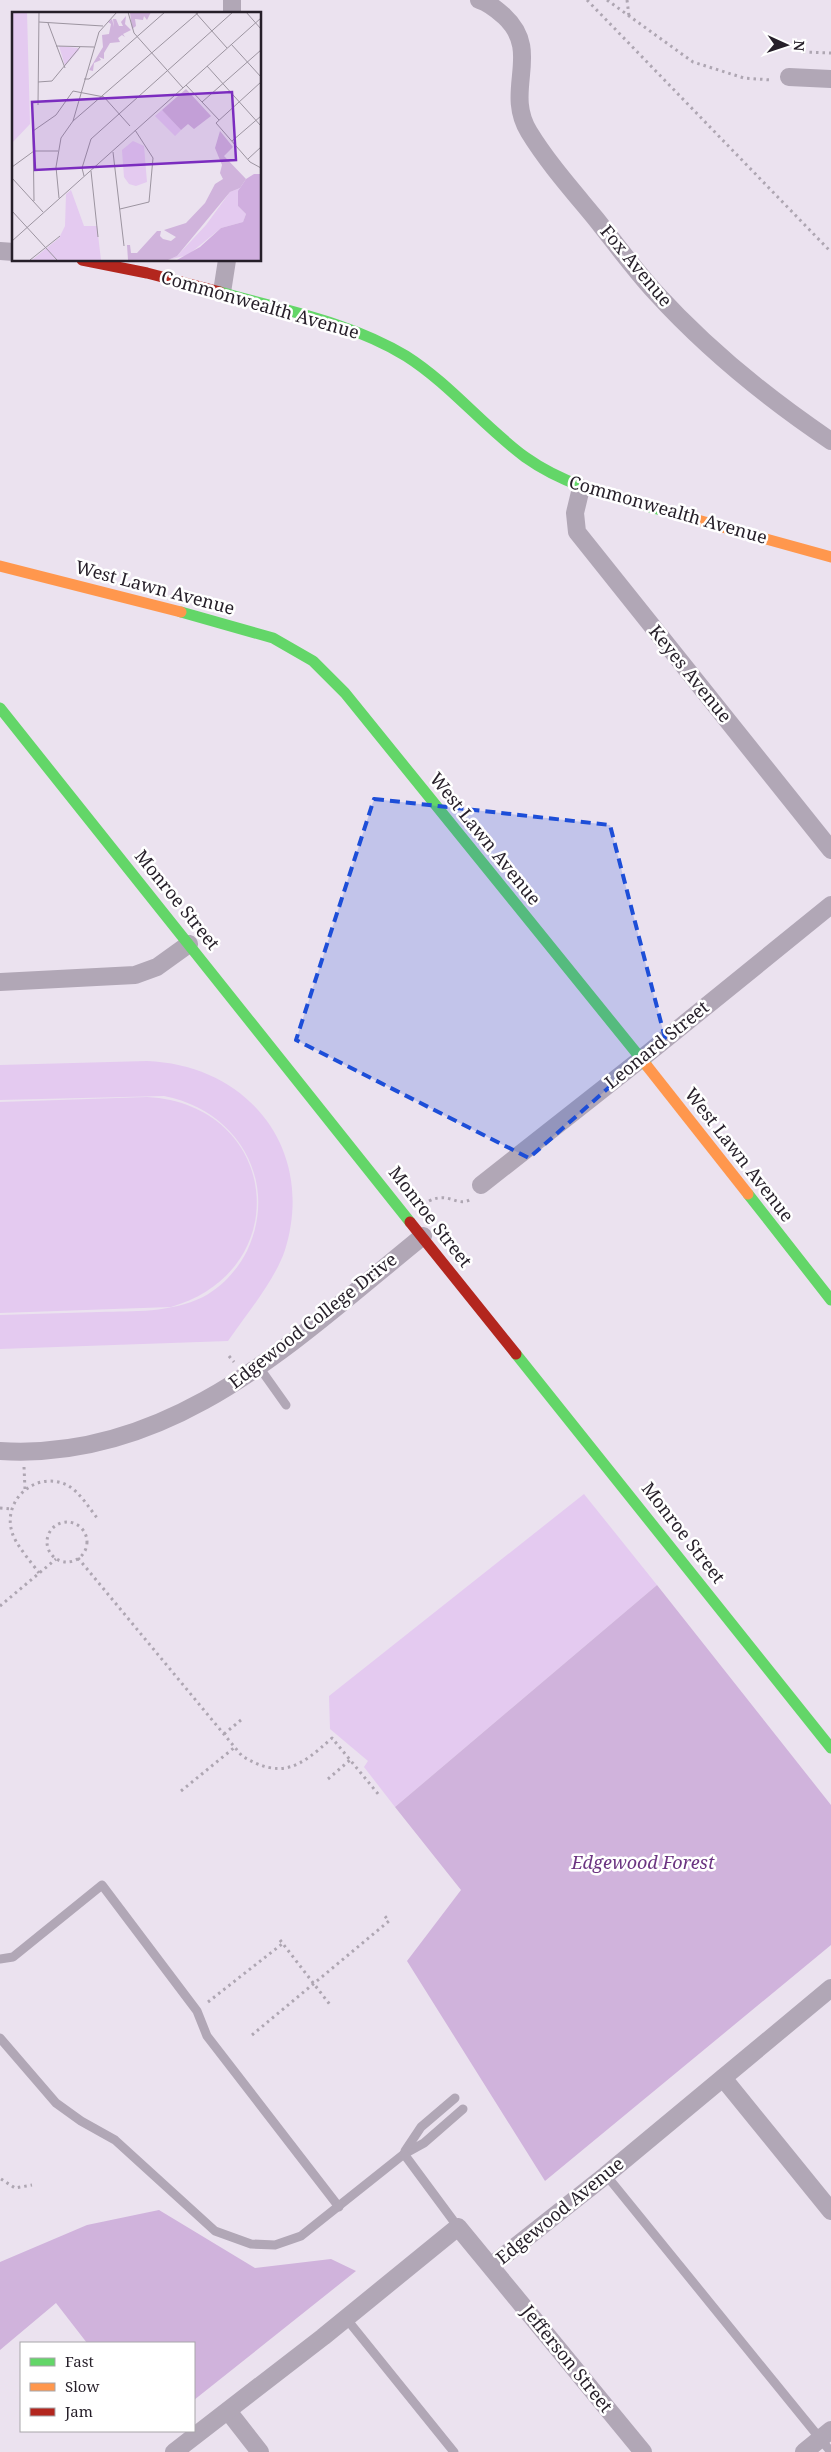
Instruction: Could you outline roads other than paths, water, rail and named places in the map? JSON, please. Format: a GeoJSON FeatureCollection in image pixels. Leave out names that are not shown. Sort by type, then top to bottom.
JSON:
{"type":"FeatureCollection","features":[{"type":"Feature","properties":{"kind":"street","name":"Fox Avenue"},"geometry":{"type":"LineString","coordinates":[[479,0],[495,8],[514,25],[522,42],[518,104],[528,131],[562,178],[655,292],[716,353],[801,420],[831,441]]}},
{"type":"Feature","properties":{"kind":"street"},"geometry":{"type":"LineString","coordinates":[[789,77],[831,79]]}},
{"type":"Feature","properties":{"kind":"street","name":"Commonwealth Avenue"},"geometry":{"type":"LineString","coordinates":[[90,261],[106,263],[222,292],[331,322],[371,337],[405,355],[447,386],[516,450],[553,475],[582,488],[831,557]]}},
{"type":"Feature","properties":{"kind":"street"},"geometry":{"type":"LineString","coordinates":[[222,292],[227,261]]}},
{"type":"Feature","properties":{"kind":"street","name":"Keyes Avenue"},"geometry":{"type":"LineString","coordinates":[[582,488],[575,513],[578,532],[831,850]]}},
{"type":"Feature","properties":{"kind":"street","name":"West Lawn Avenue"},"geometry":{"type":"LineString","coordinates":[[0,566],[148,603],[273,638],[313,662],[345,693],[642,1059],[831,1300]]}},
{"type":"Feature","properties":{"kind":"street","name":"Monroe Street"},"geometry":{"type":"LineString","coordinates":[[0,708],[831,1748]]}},
{"type":"Feature","properties":{"kind":"street","name":"Leonard Street"},"geometry":{"type":"LineString","coordinates":[[481,1185],[642,1059],[831,904]]}},
{"type":"Feature","properties":{"kind":"street"},"geometry":{"type":"LineString","coordinates":[[0,982],[135,975],[157,967],[190,944]]}},
{"type":"Feature","properties":{"kind":"street","name":"Edgewood College Drive"},"geometry":{"type":"LineString","coordinates":[[0,1451],[42,1452],[117,1439],[156,1426],[185,1412],[216,1396],[259,1367],[423,1236]]}},
{"type":"Feature","properties":{"kind":"street","name":"Edgewood Avenue"},"geometry":{"type":"LineString","coordinates":[[458,2228],[491,2266],[606,2175],[831,1988]]}},
{"type":"Feature","properties":{"kind":"street"},"geometry":{"type":"LineString","coordinates":[[723,2078],[831,2211]]}},
{"type":"Feature","properties":{"kind":"street"},"geometry":{"type":"LineString","coordinates":[[174,2452],[228,2412],[458,2228]]}},
{"type":"Feature","properties":{"kind":"street","name":"Jefferson Street"},"geometry":{"type":"LineString","coordinates":[[491,2266],[642,2452]]}},
{"type":"Feature","properties":{"kind":"street"},"geometry":{"type":"LineString","coordinates":[[228,2412],[260,2452]]}},
{"type":"Feature","properties":{"kind":"street"},"geometry":{"type":"LineString","coordinates":[[804,2452],[828,2440]]}},
{"type":"Feature","properties":{"kind":"lane"},"geometry":{"type":"LineString","coordinates":[[259,1367],[286,1405]]}},
{"type":"Feature","properties":{"kind":"lane"},"geometry":{"type":"LineString","coordinates":[[0,1959],[13,1957],[102,1885],[197,2011],[207,2036],[338,2207]]}},
{"type":"Feature","properties":{"kind":"lane"},"geometry":{"type":"LineString","coordinates":[[0,2038],[56,2103],[81,2122],[115,2140],[215,2231],[251,2244],[275,2245],[301,2236],[404,2154],[424,2143],[463,2109]]}},
{"type":"Feature","properties":{"kind":"lane"},"geometry":{"type":"LineString","coordinates":[[404,2154],[421,2127],[455,2098]]}},
{"type":"Feature","properties":{"kind":"lane"},"geometry":{"type":"LineString","coordinates":[[404,2154],[458,2228]]}},
{"type":"Feature","properties":{"kind":"lane"},"geometry":{"type":"LineString","coordinates":[[606,2175],[828,2440]]}},
{"type":"Feature","properties":{"kind":"lane"},"geometry":{"type":"LineString","coordinates":[[345,2317],[454,2452]]}},
{"type":"Feature","properties":{"kind":"park label","name":"Edgewood Forest"},"geometry":{"type":"Point","coordinates":[643,1863]}}]}
